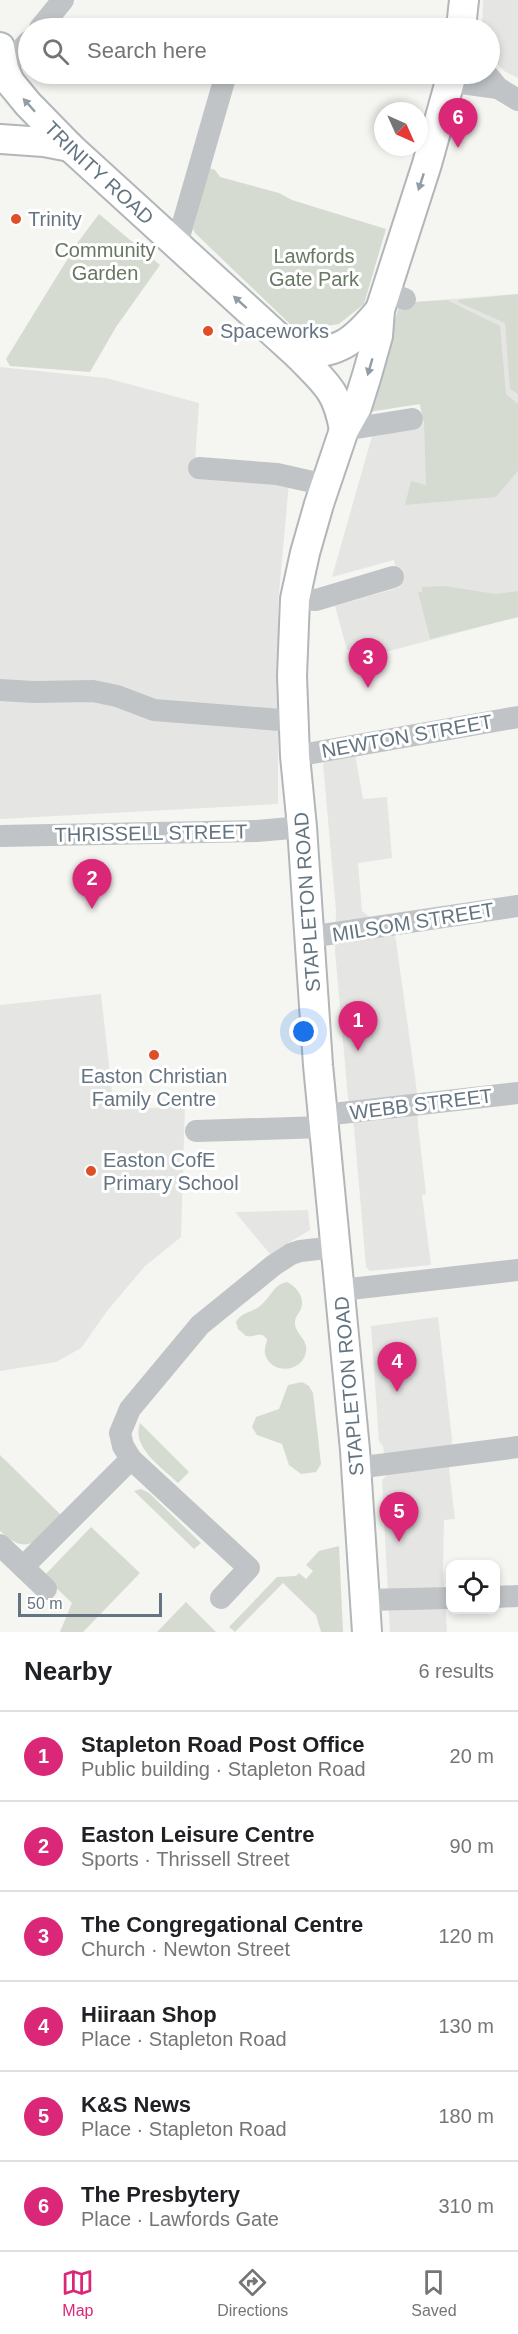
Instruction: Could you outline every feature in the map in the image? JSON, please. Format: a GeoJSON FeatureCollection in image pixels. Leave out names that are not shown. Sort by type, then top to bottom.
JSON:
{"type":"FeatureCollection","features":[{"type":"Feature","properties":{"kind":"main road"},"geometry":{"type":"LineString","coordinates":[[462,18],[464,0]]}},
{"type":"Feature","properties":{"kind":"main road","name":"TRINITY ROAD"},"geometry":{"type":"LineString","coordinates":[[2,58],[10,82],[70,147],[299,356],[332,390],[339,404],[344,430]]}},
{"type":"Feature","properties":{"kind":"main road"},"geometry":{"type":"LineString","coordinates":[[299,356],[324,352],[351,341],[390,300],[449,84]]}},
{"type":"Feature","properties":{"kind":"main road"},"geometry":{"type":"LineString","coordinates":[[0,140],[44,142],[70,147]]}},
{"type":"Feature","properties":{"kind":"main road","name":"STAPLETON ROAD"},"geometry":{"type":"LineString","coordinates":[[367,1632],[356,1468],[309,937],[295,756],[292,676],[295,599],[305,553],[344,430],[357,407],[390,300]]}},
{"type":"Feature","properties":{"kind":"street"},"geometry":{"type":"LineString","coordinates":[[48,18],[63,0]]}},
{"type":"Feature","properties":{"kind":"street"},"geometry":{"type":"LineString","coordinates":[[2,58],[18,48]]}},
{"type":"Feature","properties":{"kind":"street"},"geometry":{"type":"LineString","coordinates":[[177,244],[223,84]]}},
{"type":"Feature","properties":{"kind":"street"},"geometry":{"type":"LineString","coordinates":[[496,84],[518,100]]}},
{"type":"Feature","properties":{"kind":"street"},"geometry":{"type":"LineString","coordinates":[[344,430],[412,419]]}},
{"type":"Feature","properties":{"kind":"street"},"geometry":{"type":"LineString","coordinates":[[199,468],[277,474],[326,485]]}},
{"type":"Feature","properties":{"kind":"street"},"geometry":{"type":"LineString","coordinates":[[295,599],[316,600],[393,578]]}},
{"type":"Feature","properties":{"kind":"street"},"geometry":{"type":"LineString","coordinates":[[0,690],[93,691],[117,696],[154,710],[294,721]]}},
{"type":"Feature","properties":{"kind":"street","name":"NEWTON STREET"},"geometry":{"type":"LineString","coordinates":[[295,756],[518,717]]}},
{"type":"Feature","properties":{"kind":"street","name":"THRISSELL STREET"},"geometry":{"type":"LineString","coordinates":[[0,836],[257,831],[302,827]]}},
{"type":"Feature","properties":{"kind":"street","name":"MILSOM STREET"},"geometry":{"type":"LineString","coordinates":[[309,937],[518,906]]}},
{"type":"Feature","properties":{"kind":"street","name":"WEBB STREET"},"geometry":{"type":"LineString","coordinates":[[196,1131],[324,1121],[518,1093]]}},
{"type":"Feature","properties":{"kind":"street"},"geometry":{"type":"LineString","coordinates":[[221,1598],[249,1568],[131,1459],[122,1442],[122,1426],[130,1409],[200,1324],[291,1254],[335,1247]]}},
{"type":"Feature","properties":{"kind":"street"},"geometry":{"type":"LineString","coordinates":[[341,1290],[518,1270]]}},
{"type":"Feature","properties":{"kind":"street"},"geometry":{"type":"LineString","coordinates":[[356,1468],[518,1447]]}},
{"type":"Feature","properties":{"kind":"street"},"geometry":{"type":"LineString","coordinates":[[23,1567],[131,1459]]}},
{"type":"Feature","properties":{"kind":"street"},"geometry":{"type":"LineString","coordinates":[[0,1545],[46,1589]]}},
{"type":"Feature","properties":{"kind":"street"},"geometry":{"type":"LineString","coordinates":[[500,1597],[518,1596]]}},
{"type":"Feature","properties":{"kind":"street"},"geometry":{"type":"LineString","coordinates":[[366,1600],[443,1604]]}},
{"type":"Feature","properties":{"kind":"shaded area"},"geometry":{"type":"Polygon","coordinates":[[[483,0],[518,0],[518,78],[500,67],[500,18],[482,18],[483,0]]]}},
{"type":"Feature","properties":{"kind":"shaded area"},"geometry":{"type":"Polygon","coordinates":[[[518,294],[518,617],[378,654],[375,643],[347,650],[335,606],[400,587],[394,560],[332,577],[374,429],[424,423],[419,403],[368,412],[400,303],[518,294]]]}},
{"type":"Feature","properties":{"kind":"shaded area"},"geometry":{"type":"Polygon","coordinates":[[[0,367],[106,378],[199,403],[194,477],[289,483],[278,604],[278,804],[0,819],[0,367]]]}},
{"type":"Feature","properties":{"kind":"shaded area"},"geometry":{"type":"Polygon","coordinates":[[[355,754],[363,799],[387,797],[392,858],[358,863],[362,911],[395,937],[396,941],[417,1092],[418,1125],[426,1194],[422,1195],[431,1265],[370,1271],[366,1267],[354,1127],[348,1098],[335,951],[336,911],[323,763],[328,758],[355,754]]]}},
{"type":"Feature","properties":{"kind":"shaded area","name":"Easton CofE Primary School"},"geometry":{"type":"Polygon","coordinates":[[[101,994],[114,1110],[185,1106],[181,1237],[145,1266],[107,1311],[81,1348],[56,1362],[0,1371],[0,1005],[101,994]]]}},
{"type":"Feature","properties":{"kind":"shaded area"},"geometry":{"type":"Polygon","coordinates":[[[308,1210],[310,1230],[270,1254],[235,1212],[308,1210]]]}},
{"type":"Feature","properties":{"kind":"shaded area"},"geometry":{"type":"Polygon","coordinates":[[[438,1317],[452,1439],[449,1469],[455,1519],[444,1520],[443,1567],[447,1632],[390,1632],[382,1480],[387,1475],[383,1446],[379,1441],[371,1326],[438,1317]]]}},
{"type":"Feature","properties":{"kind":"green space","name":"Lawfords Gate Park"},"geometry":{"type":"Polygon","coordinates":[[[209,168],[215,170],[220,177],[279,193],[292,200],[386,229],[364,304],[339,324],[300,330],[294,328],[195,233],[193,229],[209,168]]]}},
{"type":"Feature","properties":{"kind":"green space","name":"Community Garden"},"geometry":{"type":"Polygon","coordinates":[[[99,214],[160,265],[116,327],[90,372],[10,366],[6,359],[78,242],[99,214]]]}},
{"type":"Feature","properties":{"kind":"green space"},"geometry":{"type":"Polygon","coordinates":[[[518,294],[518,394],[510,389],[505,323],[458,300],[518,294]]]}},
{"type":"Feature","properties":{"kind":"green space"},"geometry":{"type":"Polygon","coordinates":[[[447,300],[500,326],[506,394],[518,404],[518,471],[496,497],[405,505],[411,481],[426,485],[424,423],[420,404],[368,412],[400,303],[447,300]]]}},
{"type":"Feature","properties":{"kind":"green space"},"geometry":{"type":"Polygon","coordinates":[[[444,586],[496,594],[518,591],[518,617],[430,639],[418,592],[422,592],[422,587],[444,586]]]}},
{"type":"Feature","properties":{"kind":"green space"},"geometry":{"type":"Polygon","coordinates":[[[287,1282],[297,1290],[302,1300],[295,1326],[304,1340],[306,1352],[299,1364],[286,1369],[273,1366],[268,1361],[265,1354],[267,1340],[263,1335],[246,1336],[238,1329],[236,1322],[238,1318],[261,1305],[279,1285],[287,1282]]]}},
{"type":"Feature","properties":{"kind":"green space"},"geometry":{"type":"Polygon","coordinates":[[[302,1382],[309,1386],[313,1393],[321,1464],[316,1472],[301,1474],[289,1465],[282,1444],[257,1435],[252,1427],[256,1417],[279,1409],[288,1385],[302,1382]]]}},
{"type":"Feature","properties":{"kind":"green space"},"geometry":{"type":"Polygon","coordinates":[[[140,1423],[189,1472],[178,1483],[144,1449],[138,1432],[140,1423]]]}},
{"type":"Feature","properties":{"kind":"green space"},"geometry":{"type":"Polygon","coordinates":[[[0,1455],[63,1517],[33,1542],[19,1544],[0,1531],[0,1455]]]}},
{"type":"Feature","properties":{"kind":"green space"},"geometry":{"type":"Polygon","coordinates":[[[141,1489],[149,1493],[201,1543],[194,1549],[134,1491],[141,1489]]]}},
{"type":"Feature","properties":{"kind":"green space"},"geometry":{"type":"Polygon","coordinates":[[[91,1527],[140,1573],[83,1632],[60,1632],[72,1603],[44,1576],[91,1527]]]}},
{"type":"Feature","properties":{"kind":"green space"},"geometry":{"type":"Polygon","coordinates":[[[339,1546],[343,1632],[321,1632],[316,1615],[283,1583],[235,1632],[229,1627],[277,1577],[296,1576],[299,1573],[306,1579],[313,1571],[306,1565],[319,1551],[339,1546]]]}},
{"type":"Feature","properties":{"kind":"green space"},"geometry":{"type":"Polygon","coordinates":[[[186,1602],[216,1632],[157,1632],[186,1602]]]}},
{"type":"Feature","properties":{"kind":"place","name":"The Presbytery"},"geometry":{"type":"Point","coordinates":[458,148]}},
{"type":"Feature","properties":{"kind":"place","name":"Trinity"},"geometry":{"type":"Point","coordinates":[16,219]}},
{"type":"Feature","properties":{"kind":"place","name":"Spaceworks"},"geometry":{"type":"Point","coordinates":[208,331]}},
{"type":"Feature","properties":{"kind":"place","name":"The Congregational Centre"},"geometry":{"type":"Point","coordinates":[368,688]}},
{"type":"Feature","properties":{"kind":"place","name":"Easton Leisure Centre"},"geometry":{"type":"Point","coordinates":[92,909]}},
{"type":"Feature","properties":{"kind":"place","name":"Stapleton Road Post Office"},"geometry":{"type":"Point","coordinates":[358,1051]}},
{"type":"Feature","properties":{"kind":"place","name":"Easton Christian Family Centre"},"geometry":{"type":"Point","coordinates":[154,1055]}},
{"type":"Feature","properties":{"kind":"place","name":"Easton CofE Primary School"},"geometry":{"type":"Point","coordinates":[91,1171]}},
{"type":"Feature","properties":{"kind":"place","name":"Hiiraan Shop"},"geometry":{"type":"Point","coordinates":[397,1392]}},
{"type":"Feature","properties":{"kind":"place","name":"K&S News"},"geometry":{"type":"Point","coordinates":[399,1542]}}]}
